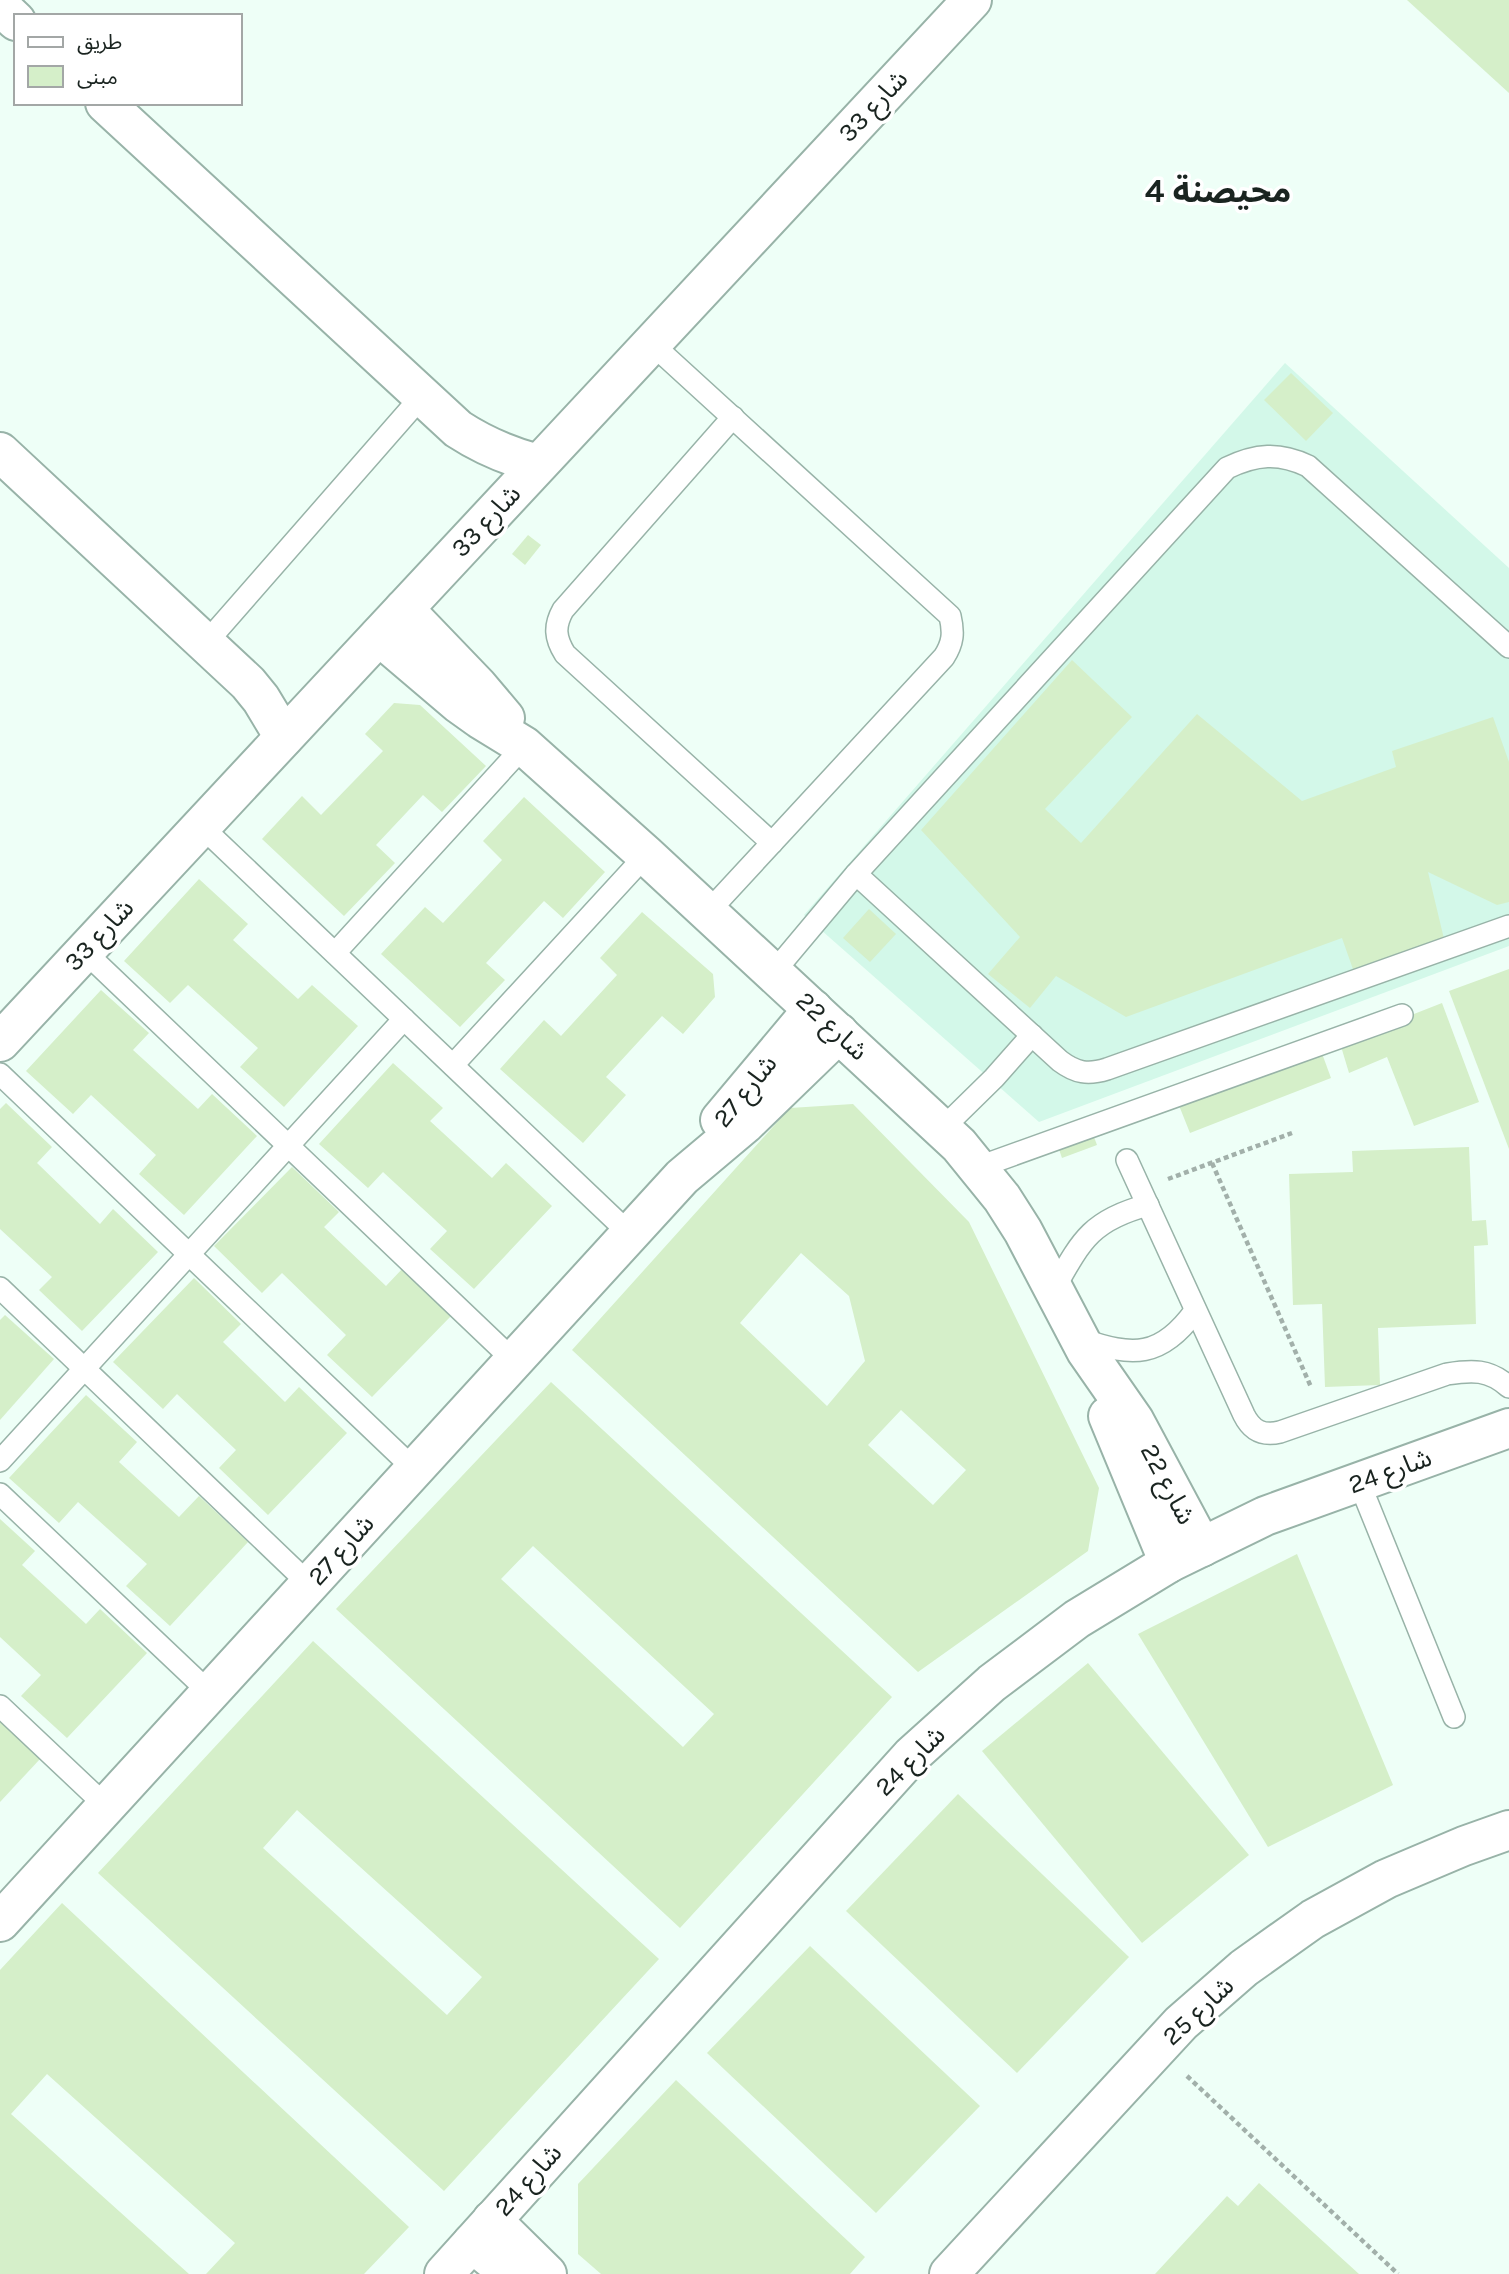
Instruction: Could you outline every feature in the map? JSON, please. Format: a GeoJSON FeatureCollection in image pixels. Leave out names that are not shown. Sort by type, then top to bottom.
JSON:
{"type":"FeatureCollection","features":[{"type":"Feature","properties":{"kind":"street","name":"شارع 33"},"geometry":{"type":"LineString","coordinates":[[0,1042],[972,0]]}},
{"type":"Feature","properties":{"kind":"street"},"geometry":{"type":"LineString","coordinates":[[0,6],[14,18]]}},
{"type":"Feature","properties":{"kind":"street"},"geometry":{"type":"LineString","coordinates":[[108,105],[458,429],[481,445],[507,456],[538,464]]}},
{"type":"Feature","properties":{"kind":"street"},"geometry":{"type":"LineString","coordinates":[[0,452],[248,683],[284,737]]}},
{"type":"Feature","properties":{"kind":"street","name":"شارع 22"},"geometry":{"type":"LineString","coordinates":[[391,622],[495,705],[524,746],[943,1128],[979,1167],[1023,1231],[1083,1345],[1134,1420],[1186,1555]]}},
{"type":"Feature","properties":{"kind":"street","name":"شارع 27"},"geometry":{"type":"LineString","coordinates":[[0,1922],[682,1177],[745,1124],[826,1021]]}},
{"type":"Feature","properties":{"kind":"street","name":"شارع 24"},"geometry":{"type":"LineString","coordinates":[[444,2274],[912,1755],[992,1683],[1067,1627],[1186,1555],[1265,1516],[1509,1428]]}},
{"type":"Feature","properties":{"kind":"street","name":"شارع 25"},"geometry":{"type":"LineString","coordinates":[[949,2274],[1181,2023],[1244,1968],[1313,1919],[1386,1879],[1509,1830]]}},
{"type":"Feature","properties":{"kind":"street"},"geometry":{"type":"LineString","coordinates":[[482,2231],[510,2274]]}},
{"type":"Feature","properties":{"kind":"street"},"geometry":{"type":"LineString","coordinates":[[482,2231],[547,2274]]}},
{"type":"Feature","properties":{"kind":"lane"},"geometry":{"type":"LineString","coordinates":[[651,343],[950,616],[953,630],[951,645],[944,657],[708,912]]}},
{"type":"Feature","properties":{"kind":"lane"},"geometry":{"type":"LineString","coordinates":[[205,644],[422,396]]}},
{"type":"Feature","properties":{"kind":"lane"},"geometry":{"type":"LineString","coordinates":[[733,417],[563,610],[557,620],[556,632],[558,644],[565,654],[772,843]]}},
{"type":"Feature","properties":{"kind":"lane"},"geometry":{"type":"LineString","coordinates":[[773,972],[856,874],[1227,468],[1244,460],[1278,456],[1308,466],[1509,647]]}},
{"type":"Feature","properties":{"kind":"lane"},"geometry":{"type":"LineString","coordinates":[[335,953],[524,746]]}},
{"type":"Feature","properties":{"kind":"lane"},"geometry":{"type":"LineString","coordinates":[[201,826],[630,1234]]}},
{"type":"Feature","properties":{"kind":"lane"},"geometry":{"type":"LineString","coordinates":[[453,1065],[646,855]]}},
{"type":"Feature","properties":{"kind":"lane"},"geometry":{"type":"LineString","coordinates":[[856,874],[1032,1035],[1070,1068],[1082,1073],[1095,1073],[1509,926]]}},
{"type":"Feature","properties":{"kind":"lane"},"geometry":{"type":"LineString","coordinates":[[84,951],[514,1361]]}},
{"type":"Feature","properties":{"kind":"lane"},"geometry":{"type":"LineString","coordinates":[[979,1167],[1402,1015]]}},
{"type":"Feature","properties":{"kind":"lane"},"geometry":{"type":"LineString","coordinates":[[0,1461],[404,1019]]}},
{"type":"Feature","properties":{"kind":"lane"},"geometry":{"type":"LineString","coordinates":[[943,1128],[994,1078],[1032,1035]]}},
{"type":"Feature","properties":{"kind":"lane"},"geometry":{"type":"LineString","coordinates":[[0,1074],[414,1469]]}},
{"type":"Feature","properties":{"kind":"lane"},"geometry":{"type":"LineString","coordinates":[[1127,1160],[1249,1425],[1258,1432],[1269,1434],[1325,1417],[1447,1374],[1473,1370],[1499,1378],[1509,1387]]}},
{"type":"Feature","properties":{"kind":"lane"},"geometry":{"type":"LineString","coordinates":[[1054,1289],[1082,1240],[1101,1223],[1124,1212],[1144,1197]]}},
{"type":"Feature","properties":{"kind":"lane"},"geometry":{"type":"LineString","coordinates":[[0,1288],[309,1584]]}},
{"type":"Feature","properties":{"kind":"lane"},"geometry":{"type":"LineString","coordinates":[[1083,1345],[1134,1352],[1159,1346],[1180,1332],[1195,1311]]}},
{"type":"Feature","properties":{"kind":"lane"},"geometry":{"type":"LineString","coordinates":[[1359,1482],[1454,1717]]}},
{"type":"Feature","properties":{"kind":"lane"},"geometry":{"type":"LineString","coordinates":[[0,1494],[210,1693]]}},
{"type":"Feature","properties":{"kind":"lane"},"geometry":{"type":"LineString","coordinates":[[0,1706],[106,1806]]}},
{"type":"Feature","properties":{"kind":"path"},"geometry":{"type":"LineString","coordinates":[[1144,1197],[1212,1163],[1292,1133]]}},
{"type":"Feature","properties":{"kind":"path"},"geometry":{"type":"LineString","coordinates":[[1212,1163],[1325,1417]]}},
{"type":"Feature","properties":{"kind":"path"},"geometry":{"type":"LineString","coordinates":[[1158,2048],[1398,2274]]}},
{"type":"Feature","properties":{"kind":"shaded area"},"geometry":{"type":"Polygon","coordinates":[[[1285,363],[1509,568],[1509,946],[1039,1122],[804,915],[1285,363]]]}},
{"type":"Feature","properties":{"kind":"building"},"geometry":{"type":"Polygon","coordinates":[[[1407,0],[1509,0],[1509,93],[1407,0]]]}},
{"type":"Feature","properties":{"kind":"building"},"geometry":{"type":"Polygon","coordinates":[[[1291,373],[1333,413],[1306,441],[1264,400],[1291,373]]]}},
{"type":"Feature","properties":{"kind":"building"},"geometry":{"type":"Polygon","coordinates":[[[528,535],[541,545],[525,565],[512,554],[528,535]]]}},
{"type":"Feature","properties":{"kind":"building"},"geometry":{"type":"Polygon","coordinates":[[[1072,660],[1132,717],[1045,809],[1081,843],[1197,714],[1302,801],[1396,767],[1392,751],[1493,717],[1509,762],[1509,902],[1497,905],[1428,872],[1445,943],[1355,975],[1342,938],[1126,1017],[1056,976],[1030,1008],[988,974],[1020,937],[921,830],[1072,660]]]}},
{"type":"Feature","properties":{"kind":"building"},"geometry":{"type":"Polygon","coordinates":[[[394,703],[420,705],[486,766],[442,812],[423,795],[376,845],[395,863],[344,916],[262,839],[302,796],[321,815],[383,751],[365,734],[394,703]]]}},
{"type":"Feature","properties":{"kind":"building"},"geometry":{"type":"Polygon","coordinates":[[[524,797],[605,872],[563,918],[544,901],[486,963],[505,980],[460,1027],[381,954],[425,907],[443,923],[502,860],[483,841],[524,797]]]}},
{"type":"Feature","properties":{"kind":"building"},"geometry":{"type":"Polygon","coordinates":[[[199,879],[248,924],[233,940],[298,999],[312,985],[358,1026],[284,1107],[240,1067],[258,1048],[188,985],[170,1003],[124,961],[199,879]]]}},
{"type":"Feature","properties":{"kind":"building"},"geometry":{"type":"Polygon","coordinates":[[[869,909],[896,934],[870,962],[843,938],[869,909]]]}},
{"type":"Feature","properties":{"kind":"building"},"geometry":{"type":"Polygon","coordinates":[[[642,912],[713,974],[715,997],[683,1034],[662,1016],[606,1077],[626,1095],[583,1143],[500,1069],[544,1020],[561,1036],[617,975],[600,958],[642,912]]]}},
{"type":"Feature","properties":{"kind":"building"},"geometry":{"type":"Polygon","coordinates":[[[1509,969],[1509,1149],[1449,991],[1509,969]]]}},
{"type":"Feature","properties":{"kind":"building"},"geometry":{"type":"Polygon","coordinates":[[[101,990],[149,1033],[133,1050],[198,1109],[212,1094],[257,1136],[184,1215],[139,1174],[156,1155],[91,1095],[73,1114],[26,1071],[101,990]]]}},
{"type":"Feature","properties":{"kind":"building"},"geometry":{"type":"Polygon","coordinates":[[[1442,1003],[1479,1102],[1414,1126],[1387,1057],[1349,1073],[1340,1043],[1442,1003]]]}},
{"type":"Feature","properties":{"kind":"building"},"geometry":{"type":"Polygon","coordinates":[[[1320,1048],[1331,1078],[1190,1133],[1178,1103],[1320,1048]]]}},
{"type":"Feature","properties":{"kind":"building"},"geometry":{"type":"Polygon","coordinates":[[[393,1063],[443,1108],[430,1121],[492,1178],[506,1163],[552,1206],[474,1289],[430,1249],[447,1231],[383,1172],[368,1188],[319,1144],[393,1063]]]}},
{"type":"Feature","properties":{"kind":"building"},"geometry":{"type":"Polygon","coordinates":[[[6,1103],[52,1147],[37,1163],[100,1224],[113,1209],[158,1252],[82,1331],[39,1290],[52,1277],[0,1229],[0,1109],[6,1103]]]}},
{"type":"Feature","properties":{"kind":"building"},"geometry":{"type":"Polygon","coordinates":[[[853,1104],[969,1222],[1099,1488],[1088,1551],[918,1672],[572,1350],[790,1108],[853,1104]],[[801,1253],[740,1323],[827,1406],[865,1361],[849,1296],[801,1253]],[[901,1410],[868,1445],[933,1505],[966,1470],[901,1410]]]}},
{"type":"Feature","properties":{"kind":"building"},"geometry":{"type":"Polygon","coordinates":[[[1089,1124],[1097,1145],[1062,1158],[1055,1138],[1089,1124]]]}},
{"type":"Feature","properties":{"kind":"building"},"geometry":{"type":"Polygon","coordinates":[[[1469,1147],[1472,1221],[1486,1220],[1488,1245],[1474,1246],[1476,1324],[1378,1328],[1380,1385],[1325,1387],[1322,1304],[1293,1305],[1289,1174],[1353,1172],[1352,1151],[1469,1147]]]}},
{"type":"Feature","properties":{"kind":"building"},"geometry":{"type":"Polygon","coordinates":[[[292,1167],[339,1212],[324,1227],[386,1286],[403,1268],[452,1315],[372,1397],[327,1355],[346,1335],[282,1273],[262,1293],[214,1246],[292,1167]]]}},
{"type":"Feature","properties":{"kind":"building"},"geometry":{"type":"Polygon","coordinates":[[[194,1278],[241,1324],[223,1342],[285,1402],[299,1387],[347,1433],[268,1515],[219,1468],[236,1450],[177,1394],[163,1409],[113,1362],[194,1278]]]}},
{"type":"Feature","properties":{"kind":"building"},"geometry":{"type":"Polygon","coordinates":[[[5,1315],[54,1359],[0,1420],[0,1320],[5,1315]]]}},
{"type":"Feature","properties":{"kind":"building"},"geometry":{"type":"Polygon","coordinates":[[[551,1382],[892,1697],[680,1928],[336,1609],[551,1382]],[[533,1546],[501,1579],[683,1747],[714,1714],[533,1546]]]}},
{"type":"Feature","properties":{"kind":"building"},"geometry":{"type":"Polygon","coordinates":[[[86,1395],[137,1442],[119,1462],[179,1517],[199,1496],[248,1542],[170,1626],[126,1586],[147,1564],[78,1502],[59,1523],[9,1478],[86,1395]]]}},
{"type":"Feature","properties":{"kind":"building"},"geometry":{"type":"Polygon","coordinates":[[[0,1519],[35,1551],[22,1565],[86,1624],[100,1609],[147,1653],[67,1738],[21,1696],[41,1675],[0,1637],[0,1519]]]}},
{"type":"Feature","properties":{"kind":"building"},"geometry":{"type":"Polygon","coordinates":[[[1297,1554],[1393,1785],[1268,1847],[1138,1634],[1297,1554]]]}},
{"type":"Feature","properties":{"kind":"building"},"geometry":{"type":"Polygon","coordinates":[[[313,1641],[659,1959],[444,2191],[98,1873],[313,1641]],[[297,1810],[263,1848],[447,2015],[482,1977],[297,1810]]]}},
{"type":"Feature","properties":{"kind":"building"},"geometry":{"type":"Polygon","coordinates":[[[1088,1663],[1249,1855],[1142,1943],[982,1751],[1088,1663]]]}},
{"type":"Feature","properties":{"kind":"building"},"geometry":{"type":"Polygon","coordinates":[[[0,1721],[40,1759],[0,1802],[0,1721]]]}},
{"type":"Feature","properties":{"kind":"building"},"geometry":{"type":"Polygon","coordinates":[[[958,1794],[1129,1957],[1017,2073],[846,1911],[958,1794]]]}},
{"type":"Feature","properties":{"kind":"building"},"geometry":{"type":"Polygon","coordinates":[[[62,1903],[409,2227],[364,2274],[206,2274],[235,2243],[47,2074],[11,2114],[189,2274],[0,2274],[0,1970],[62,1903]]]}},
{"type":"Feature","properties":{"kind":"building"},"geometry":{"type":"Polygon","coordinates":[[[810,1946],[980,2106],[876,2213],[707,2053],[810,1946]]]}},
{"type":"Feature","properties":{"kind":"building"},"geometry":{"type":"Polygon","coordinates":[[[676,2080],[865,2257],[850,2274],[601,2274],[578,2254],[578,2184],[676,2080]]]}},
{"type":"Feature","properties":{"kind":"building"},"geometry":{"type":"Polygon","coordinates":[[[1259,2183],[1359,2274],[1155,2274],[1227,2196],[1238,2206],[1259,2183]]]}},
{"type":"Feature","properties":{"kind":"district","name":"محيصنة 4"},"geometry":{"type":"Point","coordinates":[1218,191]}}]}
